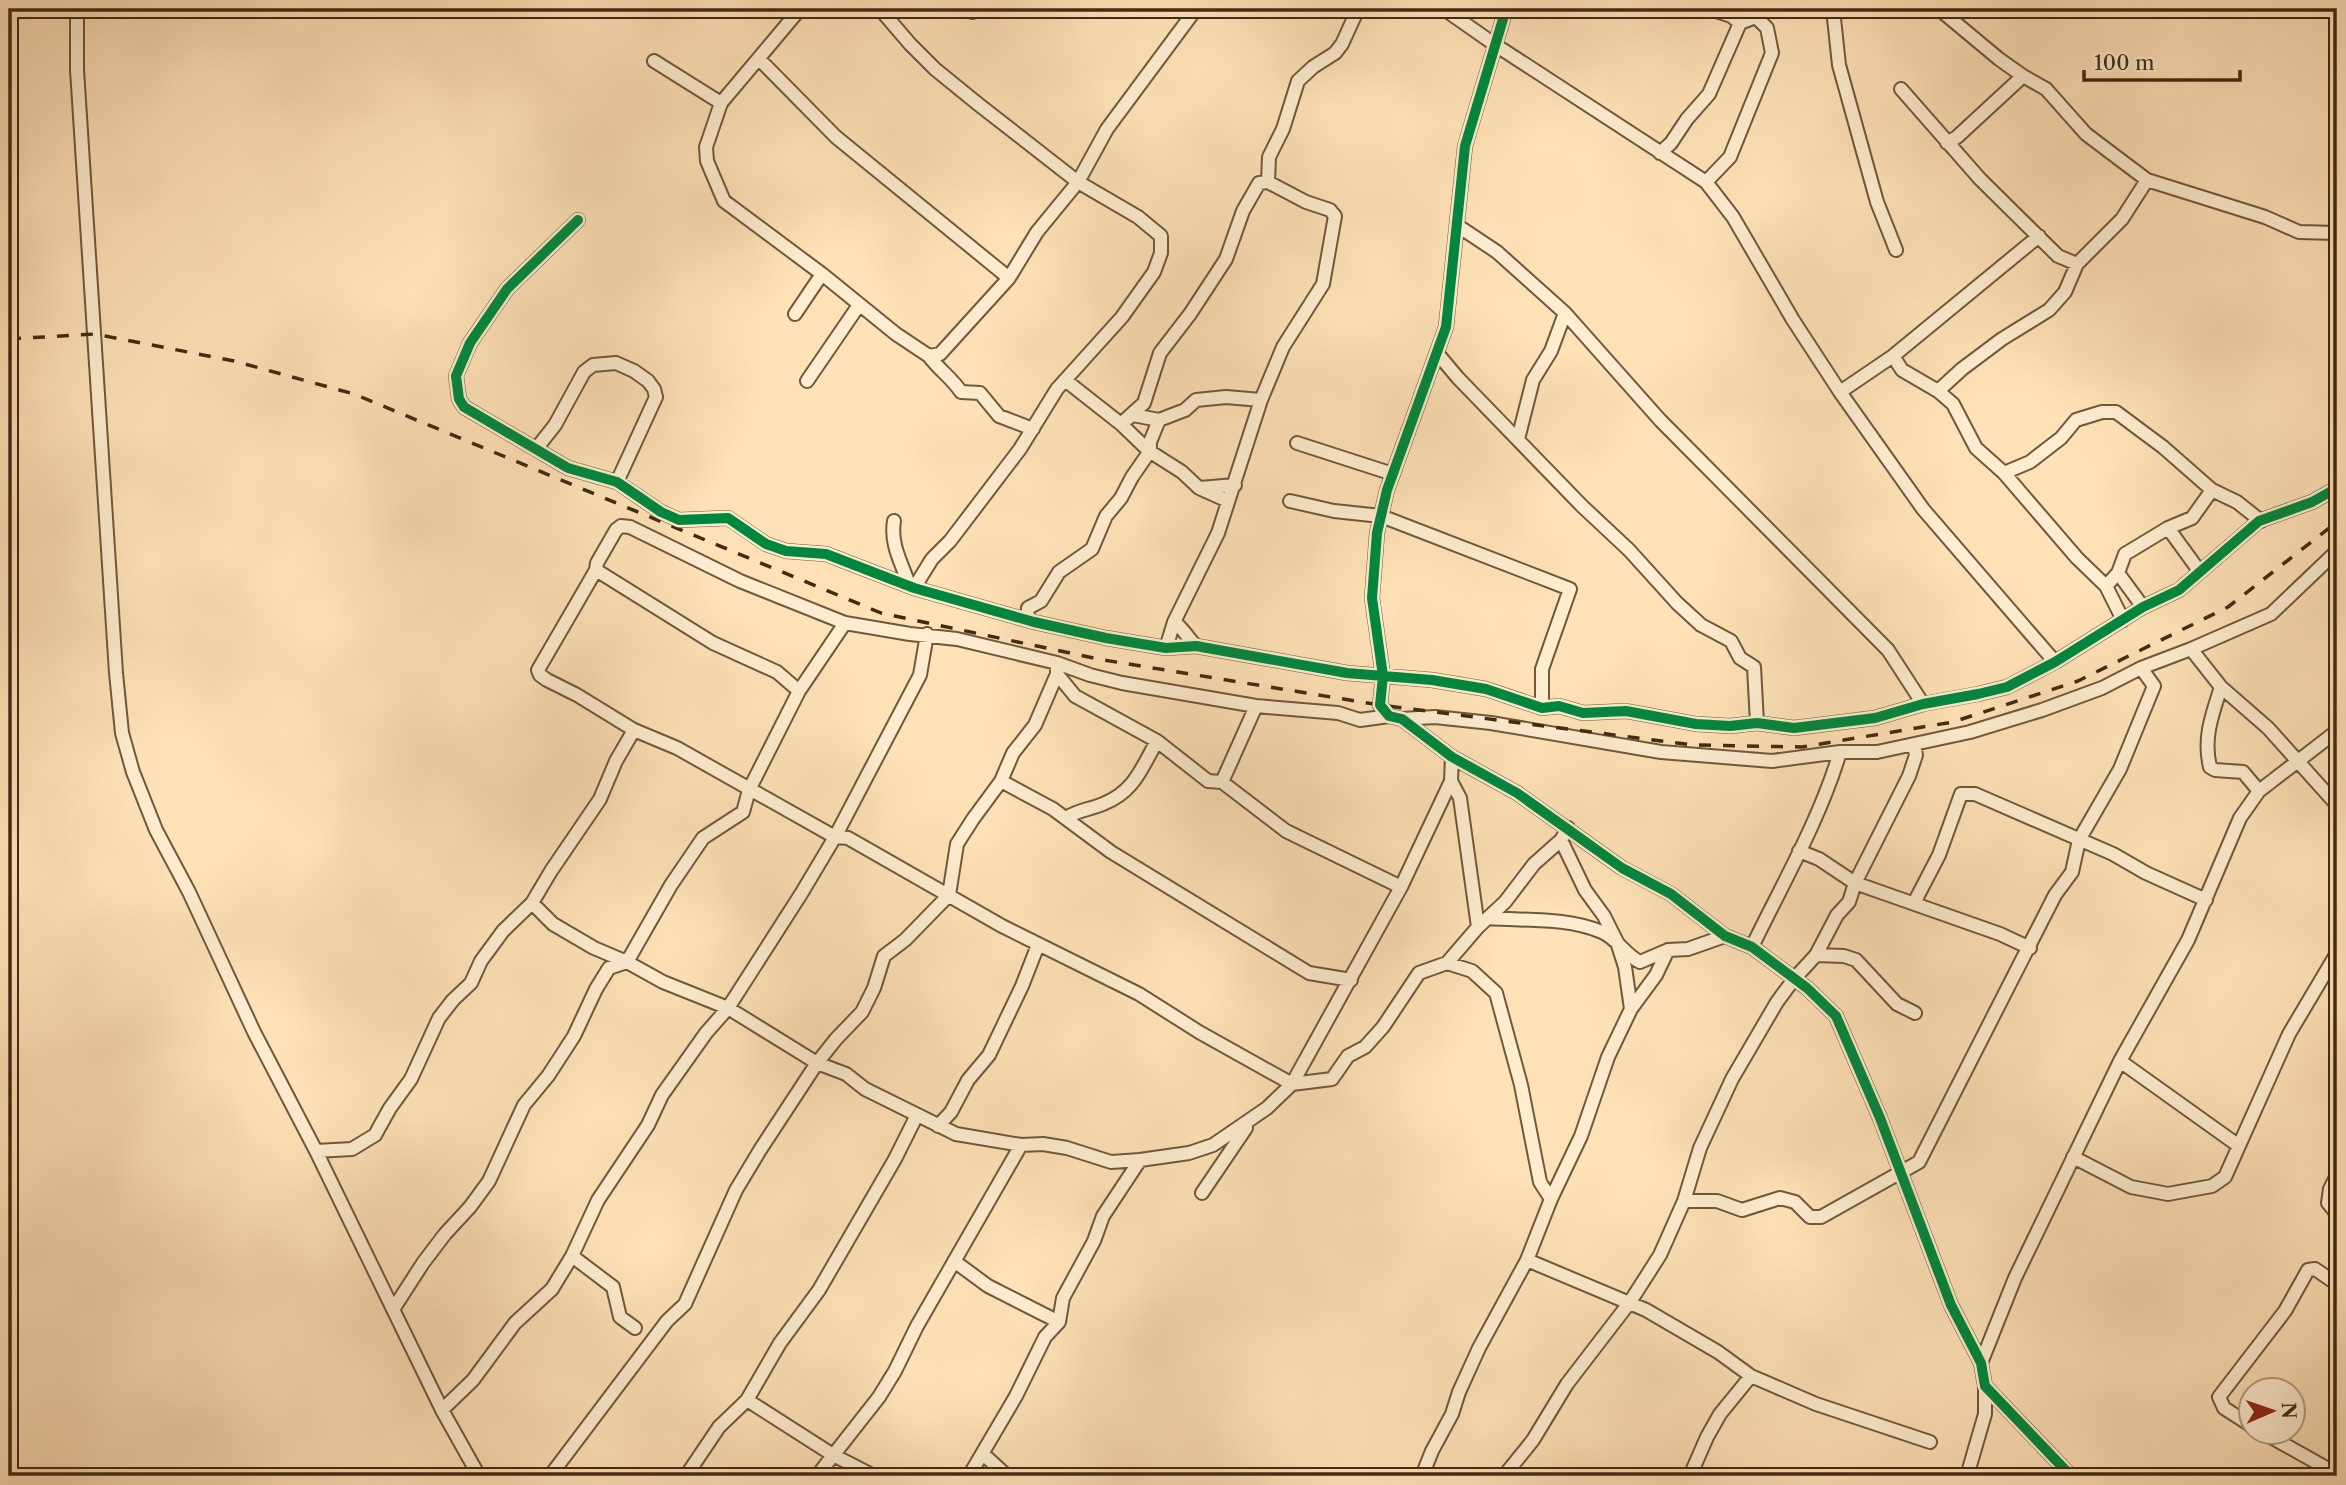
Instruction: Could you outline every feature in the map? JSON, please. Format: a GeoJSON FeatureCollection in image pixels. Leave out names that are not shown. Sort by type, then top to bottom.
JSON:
{"type":"FeatureCollection","features":[{"type":"Feature","properties":{"kind":"street"},"geometry":{"type":"LineString","coordinates":[[77,9],[77,70],[83,174],[122,733],[133,772],[156,830],[190,892],[254,1032],[394,1308],[442,1410],[479,1476]]}},
{"type":"Feature","properties":{"kind":"street"},"geometry":{"type":"LineString","coordinates":[[800,9],[721,103],[706,147],[707,162],[723,201],[929,356],[961,391],[980,393],[999,416],[1033,429]]}},
{"type":"Feature","properties":{"kind":"street"},"geometry":{"type":"LineString","coordinates":[[880,9],[935,69],[1079,182],[1138,217],[1161,236],[1161,253],[1154,272],[1122,317],[1065,380],[1033,429],[950,541],[932,559],[912,586]]}},
{"type":"Feature","properties":{"kind":"street"},"geometry":{"type":"LineString","coordinates":[[929,356],[940,354],[1009,278],[1037,232],[1079,182],[1107,129],[1196,9]]}},
{"type":"Feature","properties":{"kind":"street"},"geometry":{"type":"LineString","coordinates":[[1268,182],[1269,157],[1283,129],[1298,81],[1313,67],[1335,53],[1358,9]]}},
{"type":"Feature","properties":{"kind":"street"},"geometry":{"type":"LineString","coordinates":[[1444,9],[1706,182],[1733,217],[1793,320],[1840,393],[1923,509],[2055,662]]}},
{"type":"Feature","properties":{"kind":"street"},"geometry":{"type":"LineString","coordinates":[[1506,9],[1465,146],[1446,327],[1393,474],[1381,516],[1372,597],[1383,677],[1380,705],[1452,757],[1517,793],[1564,834],[1671,894],[1725,936],[1752,947],[1836,1016],[1902,1172],[1951,1305],[1981,1363],[1985,1386],[1985,1414],[1967,1476]]}},
{"type":"Feature","properties":{"kind":"street"},"geometry":{"type":"LineString","coordinates":[[1710,9],[1731,16],[1740,23]]}},
{"type":"Feature","properties":{"kind":"street"},"geometry":{"type":"LineString","coordinates":[[1833,9],[1839,65],[1877,202],[1896,250]]}},
{"type":"Feature","properties":{"kind":"street"},"geometry":{"type":"LineString","coordinates":[[1939,9],[2023,76],[2046,89],[2086,135],[2147,180],[2265,217],[2299,232],[2337,233]]}},
{"type":"Feature","properties":{"kind":"street"},"geometry":{"type":"LineString","coordinates":[[1660,153],[1709,94],[1740,23],[1759,13],[1767,28],[1772,53],[1730,157],[1706,182]]}},
{"type":"Feature","properties":{"kind":"street"},"geometry":{"type":"LineString","coordinates":[[759,59],[836,137],[1009,278]]}},
{"type":"Feature","properties":{"kind":"street"},"geometry":{"type":"LineString","coordinates":[[654,61],[721,103]]}},
{"type":"Feature","properties":{"kind":"street"},"geometry":{"type":"LineString","coordinates":[[1947,143],[1957,137],[2023,76]]}},
{"type":"Feature","properties":{"kind":"street"},"geometry":{"type":"LineString","coordinates":[[1901,89],[1980,179],[2058,256],[2077,264]]}},
{"type":"Feature","properties":{"kind":"street"},"geometry":{"type":"LineString","coordinates":[[1938,391],[2002,339],[2049,310],[2065,292],[2077,264],[2122,219],[2147,180]]}},
{"type":"Feature","properties":{"kind":"street"},"geometry":{"type":"LineString","coordinates":[[1121,424],[1144,403],[1160,353],[1190,314],[1226,259],[1243,211],[1259,183],[1268,182],[1330,211],[1335,216],[1323,284],[1283,347],[1261,400],[1218,533],[1174,622],[1166,648]]}},
{"type":"Feature","properties":{"kind":"street"},"geometry":{"type":"LineString","coordinates":[[578,220],[507,289],[470,342],[456,376],[459,399],[464,407],[568,468],[617,482],[679,520],[728,518],[766,544],[786,551],[826,554],[912,586],[1027,620],[1166,648],[1196,646],[1306,666],[1383,677],[1405,676],[1486,689],[1542,708],[1559,706],[1583,713],[1626,710],[1696,724],[1730,726],[1757,723],[1794,728],[1875,718],[1923,704],[1978,695],[2007,687],[2055,662],[2143,607],[2179,590],[2260,521],[2337,490]]}},
{"type":"Feature","properties":{"kind":"street"},"geometry":{"type":"LineString","coordinates":[[1458,226],[1497,252],[1565,313],[1660,420],[1888,650],[1923,704]]}},
{"type":"Feature","properties":{"kind":"street"},"geometry":{"type":"LineString","coordinates":[[1840,393],[1893,356],[2039,236]]}},
{"type":"Feature","properties":{"kind":"street"},"geometry":{"type":"LineString","coordinates":[[795,314],[822,274]]}},
{"type":"Feature","properties":{"kind":"street"},"geometry":{"type":"LineString","coordinates":[[807,381],[859,305]]}},
{"type":"Feature","properties":{"kind":"street"},"geometry":{"type":"LineString","coordinates":[[1518,439],[1533,380],[1551,351],[1565,313]]}},
{"type":"Feature","properties":{"kind":"street"},"geometry":{"type":"LineString","coordinates":[[1437,353],[1458,379],[1582,506],[1629,550],[1677,603],[1701,625],[1731,641],[1740,658],[1754,667],[1757,723]]}},
{"type":"Feature","properties":{"kind":"street"},"geometry":{"type":"LineString","coordinates":[[1893,356],[1902,370],[1938,391],[1953,404],[1976,448],[2004,473],[2077,558],[2106,586],[2123,620]]}},
{"type":"Feature","properties":{"kind":"street"},"geometry":{"type":"LineString","coordinates":[[536,449],[555,425],[584,372],[593,365],[616,363],[648,381],[654,388],[656,397],[617,482]]}},
{"type":"Feature","properties":{"kind":"street"},"geometry":{"type":"LineString","coordinates":[[1065,380],[1121,424],[1150,452],[1182,472],[1199,488],[1228,501]]}},
{"type":"Feature","properties":{"kind":"street"},"geometry":{"type":"LineString","coordinates":[[1121,424],[1133,415],[1159,420],[1185,410],[1196,400],[1226,397],[1261,400]]}},
{"type":"Feature","properties":{"kind":"street"},"geometry":{"type":"LineString","coordinates":[[2004,473],[2030,462],[2060,438],[2076,420],[2102,412],[2116,412],[2163,447],[2212,490],[2237,502],[2260,521]]}},
{"type":"Feature","properties":{"kind":"street"},"geometry":{"type":"LineString","coordinates":[[1027,620],[1028,607],[1041,601],[1059,572],[1092,549],[1106,516],[1121,498],[1150,452],[1150,442],[1159,420]]}},
{"type":"Feature","properties":{"kind":"street"},"geometry":{"type":"LineString","coordinates":[[1297,443],[1393,474]]}},
{"type":"Feature","properties":{"kind":"street"},"geometry":{"type":"LineString","coordinates":[[1199,488],[1235,485]]}},
{"type":"Feature","properties":{"kind":"street"},"geometry":{"type":"LineString","coordinates":[[2106,586],[2118,573],[2125,554],[2168,528],[2192,518],[2212,490]]}},
{"type":"Feature","properties":{"kind":"street"},"geometry":{"type":"LineString","coordinates":[[1290,501],[1334,511],[1381,516],[1570,589],[1542,669],[1542,708]]}},
{"type":"Feature","properties":{"kind":"street"},"geometry":{"type":"LineString","coordinates":[[894,521],[892,531],[896,552],[912,586]]}},
{"type":"Feature","properties":{"kind":"street"},"geometry":{"type":"LineString","coordinates":[[1564,834],[1447,963],[1419,973],[1383,1027],[1365,1047],[1348,1056],[1332,1079],[1292,1084],[1199,1032],[1139,993],[1038,945],[848,838],[835,837],[677,748],[634,730],[547,680],[538,670],[616,530],[630,527],[740,581],[845,623],[910,634],[927,634],[1122,683],[1256,706],[1338,713],[1360,720],[1434,717],[1491,723],[1601,744],[1729,759],[1773,761],[1840,752],[1877,752],[1914,745],[2042,710],[2102,688],[2141,668],[2271,614],[2337,551]]}},
{"type":"Feature","properties":{"kind":"street"},"geometry":{"type":"LineString","coordinates":[[2168,528],[2200,572]]}},
{"type":"Feature","properties":{"kind":"street"},"geometry":{"type":"LineString","coordinates":[[596,570],[713,643],[777,672],[799,691]]}},
{"type":"Feature","properties":{"kind":"street"},"geometry":{"type":"LineString","coordinates":[[2118,573],[2143,607]]}},
{"type":"Feature","properties":{"kind":"street"},"geometry":{"type":"LineString","coordinates":[[1174,622],[1196,646]]}},
{"type":"Feature","properties":{"kind":"street"},"geometry":{"type":"LineString","coordinates":[[394,1308],[431,1253],[489,1181],[524,1105],[548,1076],[574,1036],[609,968],[627,962],[671,885],[703,838],[743,812],[749,790],[799,691],[845,623]]}},
{"type":"Feature","properties":{"kind":"street"},"geometry":{"type":"LineString","coordinates":[[442,1410],[473,1380],[515,1323],[552,1289],[572,1256],[598,1200],[648,1125],[662,1096],[727,1008],[835,837],[920,674],[927,634]]}},
{"type":"Feature","properties":{"kind":"street"},"geometry":{"type":"LineString","coordinates":[[2190,649],[2221,687],[2269,728],[2337,805]]}},
{"type":"Feature","properties":{"kind":"street"},"geometry":{"type":"LineString","coordinates":[[1061,668],[1075,696],[1157,741],[1208,781],[1222,782],[1286,831],[1401,887]]}},
{"type":"Feature","properties":{"kind":"street"},"geometry":{"type":"LineString","coordinates":[[550,1476],[651,1341],[685,1304],[736,1190],[817,1063],[862,1012],[874,988],[884,956],[905,940],[949,895],[957,844],[1001,781],[1013,753],[1035,725],[1061,668]]}},
{"type":"Feature","properties":{"kind":"street"},"geometry":{"type":"LineString","coordinates":[[1684,1201],[1717,1201],[1742,1210],[1780,1198],[1795,1202],[1810,1217],[1822,1217],[1919,1161],[2055,895],[2072,872],[2079,840],[2120,769],[2154,686],[2141,668]]}},
{"type":"Feature","properties":{"kind":"street"},"geometry":{"type":"LineString","coordinates":[[2221,687],[2211,719],[2206,750],[2210,767],[2215,770],[2243,772],[2259,791]]}},
{"type":"Feature","properties":{"kind":"street"},"geometry":{"type":"LineString","coordinates":[[1222,782],[1256,706]]}},
{"type":"Feature","properties":{"kind":"street"},"geometry":{"type":"LineString","coordinates":[[316,1152],[342,1152],[375,1135],[411,1079],[439,1018],[471,983],[481,961],[503,931],[532,903],[600,799],[616,761],[634,730]]}},
{"type":"Feature","properties":{"kind":"street"},"geometry":{"type":"LineString","coordinates":[[1981,1363],[2015,1278],[2120,1061],[2188,940],[2240,818],[2259,791],[2337,731]]}},
{"type":"Feature","properties":{"kind":"street"},"geometry":{"type":"LineString","coordinates":[[1066,818],[1077,811],[1102,805],[1126,792],[1136,780],[1157,741]]}},
{"type":"Feature","properties":{"kind":"street"},"geometry":{"type":"LineString","coordinates":[[1504,1476],[1533,1440],[1567,1384],[1630,1302],[1660,1255],[1684,1201],[1700,1149],[1732,1079],[1777,1002],[1816,955],[1837,915],[1849,902],[1855,883],[1909,776],[1916,755],[1914,745]]}},
{"type":"Feature","properties":{"kind":"street"},"geometry":{"type":"LineString","coordinates":[[1752,947],[1799,851],[1840,752]]}},
{"type":"Feature","properties":{"kind":"street"},"geometry":{"type":"LineString","coordinates":[[532,903],[553,924],[594,948],[663,982],[727,1008],[817,1063],[846,1074],[865,1088],[956,1134],[1021,1146],[1043,1144],[1067,1148],[1111,1162],[1189,1153],[1213,1145],[1252,1119],[1292,1084],[1401,887],[1451,781],[1452,757]]}},
{"type":"Feature","properties":{"kind":"street"},"geometry":{"type":"LineString","coordinates":[[1001,781],[1028,794],[1111,852],[1309,973],[1351,980]]}},
{"type":"Feature","properties":{"kind":"street"},"geometry":{"type":"LineString","coordinates":[[1451,781],[1460,798],[1483,923]]}},
{"type":"Feature","properties":{"kind":"street"},"geometry":{"type":"LineString","coordinates":[[1914,902],[1938,855],[1961,793],[1975,794],[2206,900]]}},
{"type":"Feature","properties":{"kind":"street"},"geometry":{"type":"LineString","coordinates":[[1564,834],[1585,890],[1604,916],[1617,942],[1625,967],[1631,1009]]}},
{"type":"Feature","properties":{"kind":"street"},"geometry":{"type":"LineString","coordinates":[[1799,851],[1819,859],[1855,883],[2000,933],[2030,948]]}},
{"type":"Feature","properties":{"kind":"street"},"geometry":{"type":"LineString","coordinates":[[1483,923],[1544,919],[1602,932],[1640,962],[1668,950],[1688,949],[1725,936]]}},
{"type":"Feature","properties":{"kind":"street"},"geometry":{"type":"LineString","coordinates":[[938,1126],[951,1112],[968,1080],[989,1055],[1038,945]]}},
{"type":"Feature","properties":{"kind":"street"},"geometry":{"type":"LineString","coordinates":[[1422,1476],[1452,1414],[1479,1348],[1527,1261],[1551,1199],[1581,1136],[1608,1058],[1631,1009],[1656,975],[1668,950]]}},
{"type":"Feature","properties":{"kind":"street"},"geometry":{"type":"LineString","coordinates":[[2073,1157],[2132,1187],[2168,1194],[2212,1186],[2225,1177],[2289,1034],[2337,953]]}},
{"type":"Feature","properties":{"kind":"street"},"geometry":{"type":"LineString","coordinates":[[1816,955],[1844,956],[1856,960],[1897,1004],[1915,1013]]}},
{"type":"Feature","properties":{"kind":"street"},"geometry":{"type":"LineString","coordinates":[[1447,963],[1472,971],[1496,992],[1521,1085],[1540,1182],[1551,1199]]}},
{"type":"Feature","properties":{"kind":"street"},"geometry":{"type":"LineString","coordinates":[[2120,1061],[2239,1146]]}},
{"type":"Feature","properties":{"kind":"street"},"geometry":{"type":"LineString","coordinates":[[686,1476],[719,1427],[747,1400],[780,1343],[819,1290],[895,1159],[917,1115]]}},
{"type":"Feature","properties":{"kind":"street"},"geometry":{"type":"LineString","coordinates":[[1202,1193],[1252,1119]]}},
{"type":"Feature","properties":{"kind":"street"},"geometry":{"type":"LineString","coordinates":[[817,1476],[879,1397],[1021,1146]]}},
{"type":"Feature","properties":{"kind":"street"},"geometry":{"type":"LineString","coordinates":[[969,1476],[1045,1337],[1059,1322],[1063,1298],[1094,1241],[1103,1216],[1140,1160]]}},
{"type":"Feature","properties":{"kind":"street"},"geometry":{"type":"LineString","coordinates":[[2337,1175],[2330,1189],[2328,1203],[2337,1214]]}},
{"type":"Feature","properties":{"kind":"street"},"geometry":{"type":"LineString","coordinates":[[572,1256],[613,1287],[620,1317],[635,1328]]}},
{"type":"Feature","properties":{"kind":"street"},"geometry":{"type":"LineString","coordinates":[[954,1261],[988,1286],[1059,1322]]}},
{"type":"Feature","properties":{"kind":"street"},"geometry":{"type":"LineString","coordinates":[[1527,1261],[1630,1302],[1718,1352],[1751,1376],[1816,1404],[1930,1442]]}},
{"type":"Feature","properties":{"kind":"street"},"geometry":{"type":"LineString","coordinates":[[2238,1417],[2224,1408],[2219,1397],[2285,1311],[2308,1270],[2315,1269],[2337,1284]]}},
{"type":"Feature","properties":{"kind":"street"},"geometry":{"type":"LineString","coordinates":[[1690,1476],[1720,1414],[1751,1376]]}},
{"type":"Feature","properties":{"kind":"street"},"geometry":{"type":"LineString","coordinates":[[1985,1386],[2071,1476]]}},
{"type":"Feature","properties":{"kind":"street"},"geometry":{"type":"LineString","coordinates":[[747,1400],[833,1455],[874,1476]]}},
{"type":"Feature","properties":{"kind":"street"},"geometry":{"type":"LineString","coordinates":[[2286,1446],[2337,1474]]}},
{"type":"Feature","properties":{"kind":"street"},"geometry":{"type":"LineString","coordinates":[[983,1454],[1007,1476]]}},
{"type":"Feature","properties":{"kind":"street"},"geometry":{"type":"LineString","coordinates":[[1515,1460],[1517,1476]]}},
{"type":"Feature","properties":{"kind":"railway"},"geometry":{"type":"LineString","coordinates":[[9,339],[95,334],[234,361],[354,394],[881,613],[1098,659],[1380,705],[1693,745],[1802,747],[1953,722],[2078,681],[2228,607],[2337,522]]}},
{"type":"Feature","properties":{"kind":"cycle path"},"geometry":{"type":"LineString","coordinates":[[1506,9],[1465,146],[1446,327],[1387,490],[1377,533],[1372,598],[1383,676],[1380,705],[1389,716],[1402,719],[1452,757],[1517,793],[1622,868],[1671,894],[1725,936],[1752,947],[1807,988],[1836,1016],[1880,1118],[1951,1305],[1981,1363],[1985,1386],[2071,1476]]}},
{"type":"Feature","properties":{"kind":"cycle path"},"geometry":{"type":"LineString","coordinates":[[578,220],[507,289],[470,343],[456,376],[459,399],[464,407],[568,468],[617,482],[661,512],[679,520],[728,518],[766,544],[786,551],[826,554],[914,588],[1034,622],[1166,648],[1196,646],[1347,673],[1432,680],[1486,689],[1542,708],[1559,706],[1583,713],[1626,711],[1696,724],[1730,726],[1757,723],[1794,728],[1875,718],[1923,704],[2007,687],[2055,662],[2143,607],[2179,590],[2259,521],[2312,502],[2337,488]]}}]}
